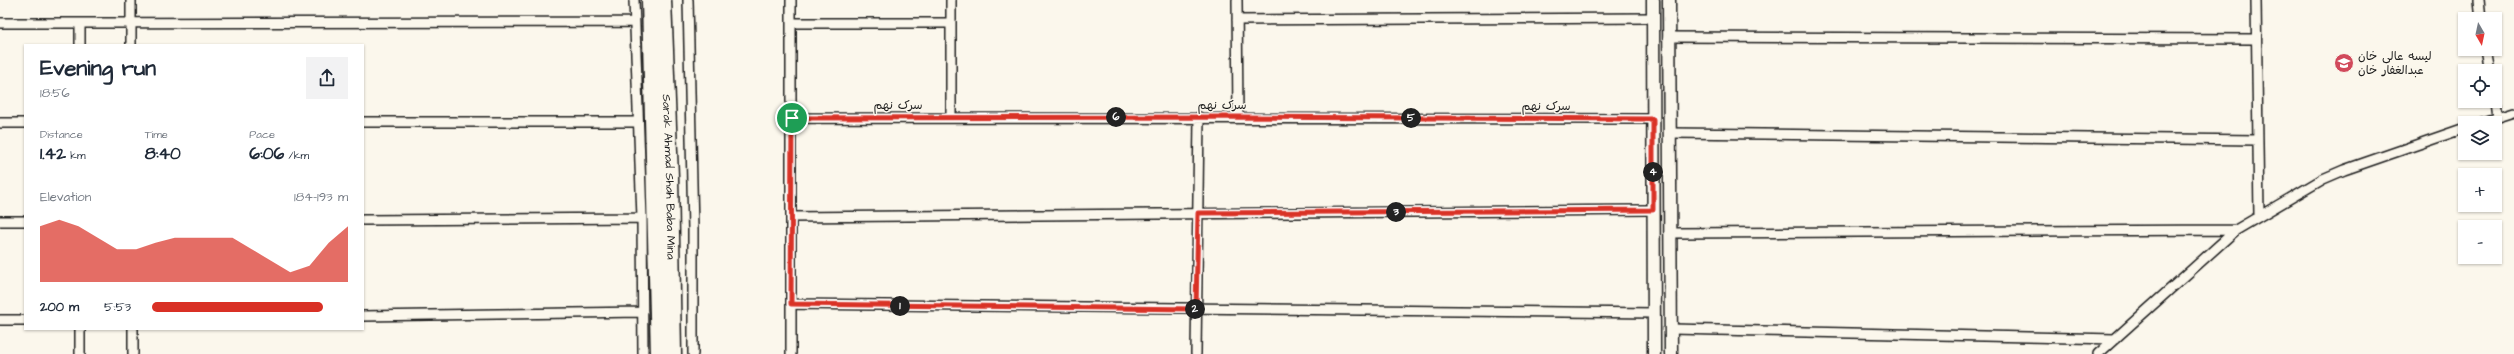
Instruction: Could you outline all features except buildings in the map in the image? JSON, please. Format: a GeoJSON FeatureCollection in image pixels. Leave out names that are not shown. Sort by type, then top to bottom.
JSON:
{"type":"FeatureCollection","features":[{"type":"Feature","properties":{"kind":"highway"},"geometry":{"type":"LineString","coordinates":[[650,0],[659,354]]}},
{"type":"Feature","properties":{"kind":"highway","name":"Sarak Ahmad Shah Baba Mina"},"geometry":{"type":"LineString","coordinates":[[663,0],[670,177],[673,354]]}},
{"type":"Feature","properties":{"kind":"street"},"geometry":{"type":"LineString","coordinates":[[131,0],[131,44]]}},
{"type":"Feature","properties":{"kind":"street"},"geometry":{"type":"LineString","coordinates":[[634,0],[637,122],[642,218],[643,354]]}},
{"type":"Feature","properties":{"kind":"street"},"geometry":{"type":"LineString","coordinates":[[688,0],[694,230],[693,354]]}},
{"type":"Feature","properties":{"kind":"street"},"geometry":{"type":"LineString","coordinates":[[791,0],[791,354]]}},
{"type":"Feature","properties":{"kind":"street"},"geometry":{"type":"LineString","coordinates":[[951,0],[951,116]]}},
{"type":"Feature","properties":{"kind":"street"},"geometry":{"type":"LineString","coordinates":[[1237,0],[1238,117]]}},
{"type":"Feature","properties":{"kind":"street"},"geometry":{"type":"LineString","coordinates":[[1653,0],[1654,354]]}},
{"type":"Feature","properties":{"kind":"street"},"geometry":{"type":"LineString","coordinates":[[1669,0],[1668,37],[1671,133],[1671,354]]}},
{"type":"Feature","properties":{"kind":"street"},"geometry":{"type":"LineString","coordinates":[[2256,0],[2259,216]]}},
{"type":"Feature","properties":{"kind":"street"},"geometry":{"type":"LineString","coordinates":[[2479,0],[2480,12]]}},
{"type":"Feature","properties":{"kind":"street"},"geometry":{"type":"LineString","coordinates":[[1237,20],[1653,18]]}},
{"type":"Feature","properties":{"kind":"street"},"geometry":{"type":"LineString","coordinates":[[0,23],[80,23],[131,25],[634,22]]}},
{"type":"Feature","properties":{"kind":"street"},"geometry":{"type":"LineString","coordinates":[[80,23],[80,44]]}},
{"type":"Feature","properties":{"kind":"street"},"geometry":{"type":"LineString","coordinates":[[792,23],[951,23]]}},
{"type":"Feature","properties":{"kind":"street"},"geometry":{"type":"LineString","coordinates":[[1668,37],[2256,39]]}},
{"type":"Feature","properties":{"kind":"street"},"geometry":{"type":"LineString","coordinates":[[2501,116],[2514,112]]}},
{"type":"Feature","properties":{"kind":"street","name":"سرک نهم"},"geometry":{"type":"LineString","coordinates":[[792,118],[951,116],[1653,119]]}},
{"type":"Feature","properties":{"kind":"street"},"geometry":{"type":"LineString","coordinates":[[1196,354],[1199,117]]}},
{"type":"Feature","properties":{"kind":"street"},"geometry":{"type":"LineString","coordinates":[[364,122],[637,122]]}},
{"type":"Feature","properties":{"kind":"street"},"geometry":{"type":"LineString","coordinates":[[0,123],[24,123]]}},
{"type":"Feature","properties":{"kind":"street"},"geometry":{"type":"LineString","coordinates":[[2098,354],[2236,230],[2323,179],[2344,170],[2458,130]]}},
{"type":"Feature","properties":{"kind":"street"},"geometry":{"type":"LineString","coordinates":[[1671,133],[2257,140]]}},
{"type":"Feature","properties":{"kind":"street"},"geometry":{"type":"LineString","coordinates":[[791,217],[1653,210]]}},
{"type":"Feature","properties":{"kind":"street"},"geometry":{"type":"LineString","coordinates":[[364,220],[642,218]]}},
{"type":"Feature","properties":{"kind":"street"},"geometry":{"type":"LineString","coordinates":[[0,221],[24,221]]}},
{"type":"Feature","properties":{"kind":"street"},"geometry":{"type":"LineString","coordinates":[[1671,233],[2236,230]]}},
{"type":"Feature","properties":{"kind":"street"},"geometry":{"type":"LineString","coordinates":[[791,304],[1654,313]]}},
{"type":"Feature","properties":{"kind":"street"},"geometry":{"type":"LineString","coordinates":[[364,316],[643,312]]}},
{"type":"Feature","properties":{"kind":"street"},"geometry":{"type":"LineString","coordinates":[[0,320],[24,320]]}},
{"type":"Feature","properties":{"kind":"street"},"geometry":{"type":"LineString","coordinates":[[1672,329],[2115,339]]}},
{"type":"Feature","properties":{"kind":"street"},"geometry":{"type":"LineString","coordinates":[[80,330],[80,354]]}},
{"type":"Feature","properties":{"kind":"street"},"geometry":{"type":"LineString","coordinates":[[133,330],[133,354]]}},
{"type":"Feature","properties":{"kind":"place","name":"لیسه عالی خان عبدالغفار خان"},"geometry":{"type":"Point","coordinates":[2344,63]}},
{"type":"Feature","properties":{"kind":"route"},"geometry":{"type":"LineString","coordinates":[[951,116],[1653,119],[1653,210],[1198,213],[1196,309],[791,304],[792,118],[951,116]]}}]}
